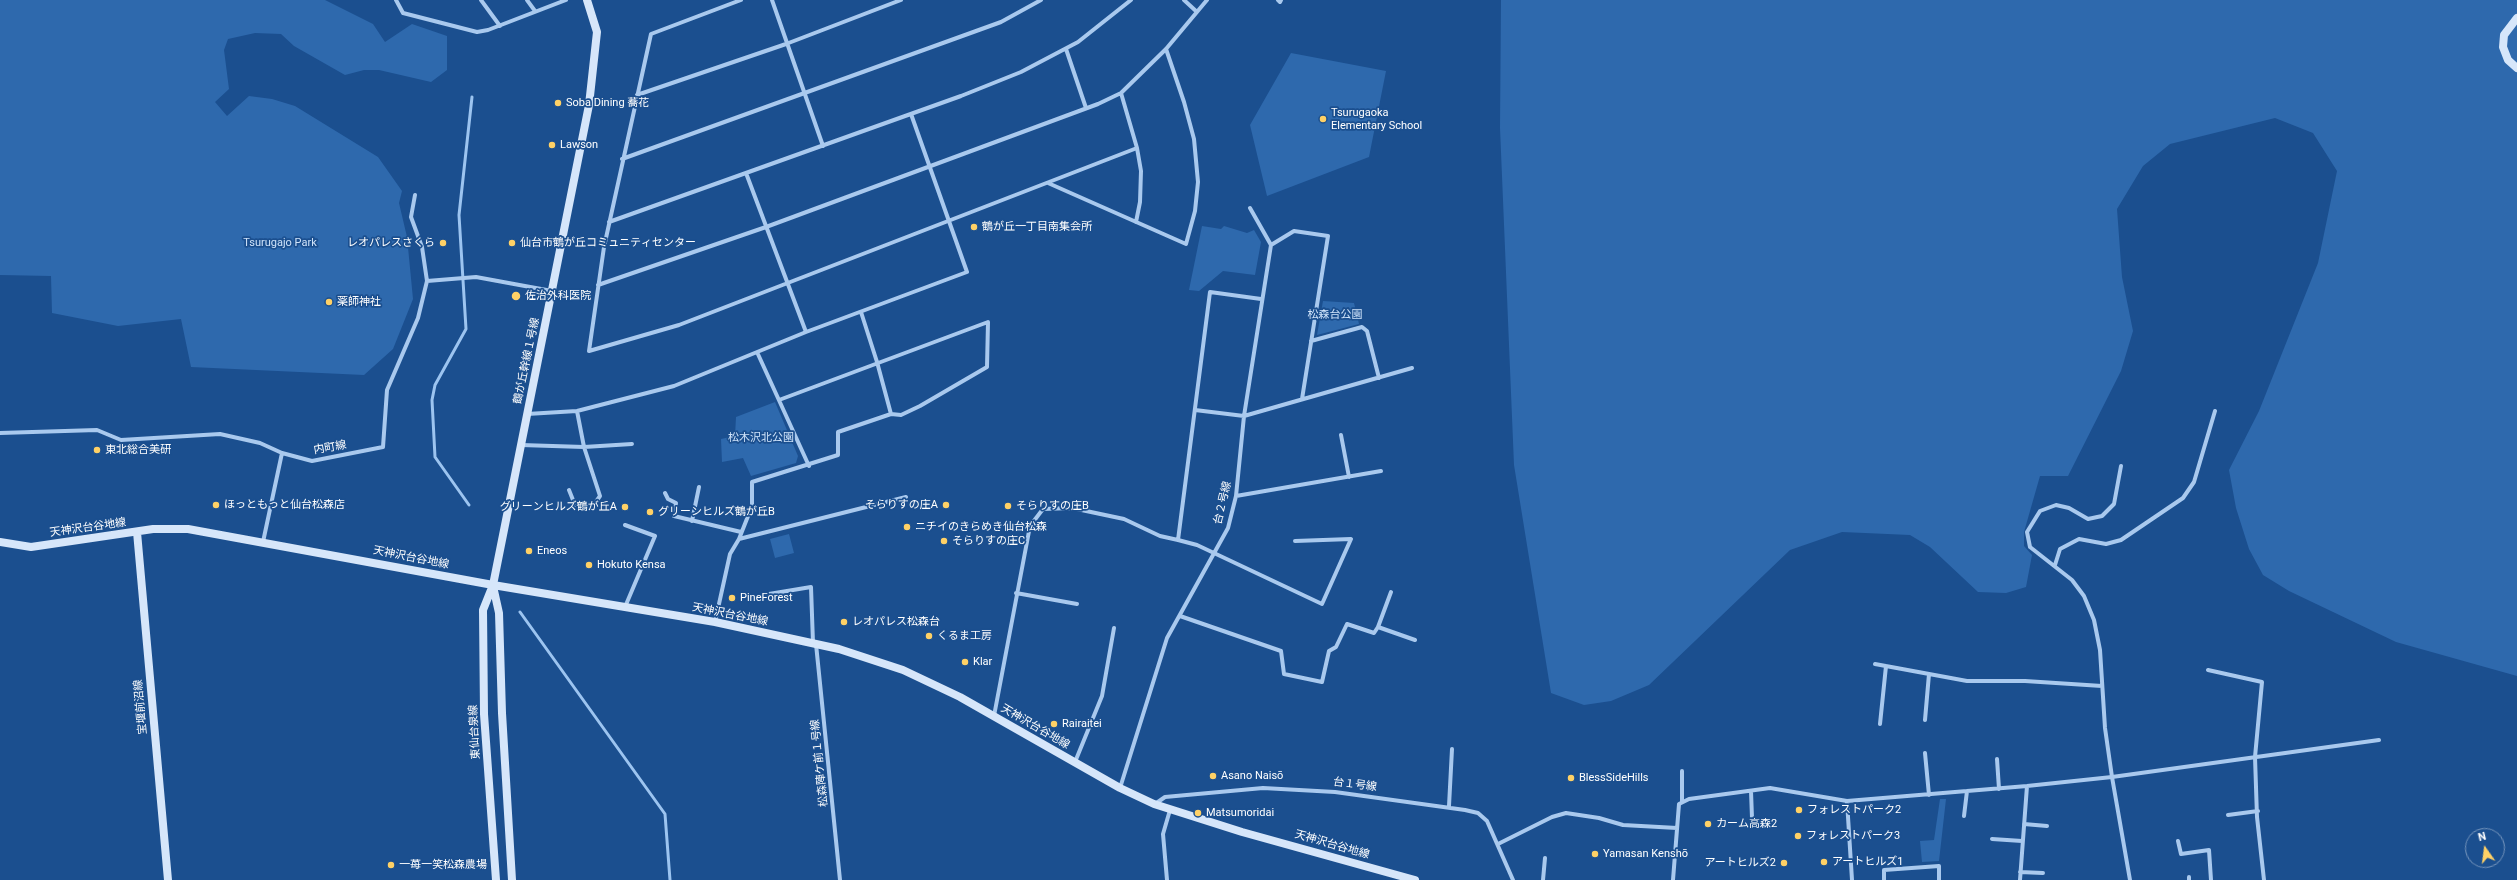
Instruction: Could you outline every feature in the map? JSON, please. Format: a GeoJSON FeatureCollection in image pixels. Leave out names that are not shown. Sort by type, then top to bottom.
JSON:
{"type":"FeatureCollection","features":[{"type":"Feature","properties":{"kind":"street"},"geometry":{"type":"LineString","coordinates":[[396,0],[403,13],[459,29],[477,32],[500,26],[566,0]]}},
{"type":"Feature","properties":{"kind":"street"},"geometry":{"type":"LineString","coordinates":[[480,0],[500,26]]}},
{"type":"Feature","properties":{"kind":"street"},"geometry":{"type":"LineString","coordinates":[[527,0],[535,11]]}},
{"type":"Feature","properties":{"kind":"street","name":"鶴が丘幹線１号線"},"geometry":{"type":"LineString","coordinates":[[493,585],[552,291],[594,69],[596,32],[587,0]]}},
{"type":"Feature","properties":{"kind":"street"},"geometry":{"type":"LineString","coordinates":[[741,0],[651,34],[609,222],[598,285],[589,351],[604,348],[679,325],[949,219],[1137,148]]}},
{"type":"Feature","properties":{"kind":"street"},"geometry":{"type":"LineString","coordinates":[[772,0],[803,94],[823,146]]}},
{"type":"Feature","properties":{"kind":"street"},"geometry":{"type":"LineString","coordinates":[[637,95],[786,44],[901,0]]}},
{"type":"Feature","properties":{"kind":"street"},"geometry":{"type":"LineString","coordinates":[[622,159],[1001,22],[1041,0]]}},
{"type":"Feature","properties":{"kind":"street"},"geometry":{"type":"LineString","coordinates":[[609,222],[911,114],[1021,72],[1078,42],[1131,0]]}},
{"type":"Feature","properties":{"kind":"street"},"geometry":{"type":"LineString","coordinates":[[1184,0],[1197,12]]}},
{"type":"Feature","properties":{"kind":"street"},"geometry":{"type":"LineString","coordinates":[[598,285],[766,227],[1086,108],[1121,93],[1166,49],[1206,0]]}},
{"type":"Feature","properties":{"kind":"street"},"geometry":{"type":"LineString","coordinates":[[1278,0],[1280,2],[1281,0]]}},
{"type":"Feature","properties":{"kind":"street"},"geometry":{"type":"LineString","coordinates":[[2517,18],[2504,35],[2504,47],[2508,60],[2517,68]]}},
{"type":"Feature","properties":{"kind":"street"},"geometry":{"type":"LineString","coordinates":[[1066,49],[1086,108]]}},
{"type":"Feature","properties":{"kind":"street"},"geometry":{"type":"LineString","coordinates":[[1048,182],[1186,244],[1196,211],[1198,182],[1194,139],[1184,102],[1166,49]]}},
{"type":"Feature","properties":{"kind":"street"},"geometry":{"type":"LineString","coordinates":[[1121,93],[1137,148],[1141,171],[1140,202],[1136,222]]}},
{"type":"Feature","properties":{"kind":"street"},"geometry":{"type":"LineString","coordinates":[[527,414],[577,410],[674,386],[806,332],[967,272],[911,114]]}},
{"type":"Feature","properties":{"kind":"street"},"geometry":{"type":"LineString","coordinates":[[746,173],[806,332]]}},
{"type":"Feature","properties":{"kind":"street","name":"内町線"},"geometry":{"type":"LineString","coordinates":[[0,433],[97,430],[121,440],[220,434],[260,443],[282,453],[312,461],[383,447],[387,390],[418,318],[427,281],[422,248],[411,217],[415,195]]}},
{"type":"Feature","properties":{"kind":"street"},"geometry":{"type":"LineString","coordinates":[[1250,208],[1271,246],[1294,231],[1328,236],[1302,399]]}},
{"type":"Feature","properties":{"kind":"street","name":"台２号線"},"geometry":{"type":"LineString","coordinates":[[1120,788],[1167,638],[1212,554],[1228,528],[1236,496],[1244,416],[1261,299],[1271,246]]}},
{"type":"Feature","properties":{"kind":"street"},"geometry":{"type":"LineString","coordinates":[[427,281],[472,278],[552,291]]}},
{"type":"Feature","properties":{"kind":"street"},"geometry":{"type":"LineString","coordinates":[[1178,540],[1210,292],[1261,299]]}},
{"type":"Feature","properties":{"kind":"street"},"geometry":{"type":"LineString","coordinates":[[860,312],[878,362],[891,414]]}},
{"type":"Feature","properties":{"kind":"street"},"geometry":{"type":"LineString","coordinates":[[715,622],[730,554],[739,539],[752,506],[752,482],[809,466],[838,455],[838,432],[891,414],[900,415],[920,406],[987,367],[988,322],[779,400]]}},
{"type":"Feature","properties":{"kind":"street"},"geometry":{"type":"LineString","coordinates":[[1311,340],[1362,327],[1367,332],[1379,378]]}},
{"type":"Feature","properties":{"kind":"street"},"geometry":{"type":"LineString","coordinates":[[757,352],[809,466]]}},
{"type":"Feature","properties":{"kind":"street"},"geometry":{"type":"LineString","coordinates":[[1195,410],[1244,416],[1412,368]]}},
{"type":"Feature","properties":{"kind":"street"},"geometry":{"type":"LineString","coordinates":[[569,490],[575,505],[593,506],[600,496],[584,448],[577,410]]}},
{"type":"Feature","properties":{"kind":"street"},"geometry":{"type":"LineString","coordinates":[[2055,565],[2060,549],[2079,539],[2106,544],[2121,540],[2183,498],[2194,482],[2215,411]]}},
{"type":"Feature","properties":{"kind":"street"},"geometry":{"type":"LineString","coordinates":[[1342,435],[1349,477]]}},
{"type":"Feature","properties":{"kind":"street"},"geometry":{"type":"LineString","coordinates":[[521,445],[584,448],[632,444]]}},
{"type":"Feature","properties":{"kind":"street"},"geometry":{"type":"LineString","coordinates":[[263,542],[282,453]]}},
{"type":"Feature","properties":{"kind":"street"},"geometry":{"type":"LineString","coordinates":[[2120,466],[2114,504],[2102,516],[2088,519],[2069,508],[2056,505],[2040,511],[2027,532],[2030,547],[2055,565],[2072,580],[2084,596],[2094,620],[2100,650],[2102,686],[2112,778],[2130,880]]}},
{"type":"Feature","properties":{"kind":"street"},"geometry":{"type":"LineString","coordinates":[[1236,496],[1381,471]]}},
{"type":"Feature","properties":{"kind":"street"},"geometry":{"type":"LineString","coordinates":[[692,521],[699,487]]}},
{"type":"Feature","properties":{"kind":"street"},"geometry":{"type":"LineString","coordinates":[[665,492],[668,499],[676,503],[674,516],[741,532]]}},
{"type":"Feature","properties":{"kind":"street"},"geometry":{"type":"LineString","coordinates":[[739,539],[906,497]]}},
{"type":"Feature","properties":{"kind":"street"},"geometry":{"type":"LineString","coordinates":[[994,716],[1016,593],[1030,526],[1043,509],[1072,508],[1124,519],[1160,536],[1197,545],[1212,554],[1322,604],[1351,539],[1295,542]]}},
{"type":"Feature","properties":{"kind":"street"},"geometry":{"type":"LineString","coordinates":[[625,525],[655,536],[625,607]]}},
{"type":"Feature","properties":{"kind":"street","name":"天神沢台谷地線"},"geometry":{"type":"LineString","coordinates":[[0,542],[31,547],[153,529],[188,530],[263,542],[493,585],[715,622],[815,644],[903,670],[960,697],[1120,788],[1154,804],[1170,810],[1415,880]]}},
{"type":"Feature","properties":{"kind":"street","name":"宝堰前沼線"},"geometry":{"type":"LineString","coordinates":[[137,532],[168,880]]}},
{"type":"Feature","properties":{"kind":"street"},"geometry":{"type":"LineString","coordinates":[[493,585],[499,613],[502,712],[512,880]]}},
{"type":"Feature","properties":{"kind":"street","name":"東仙台泉線"},"geometry":{"type":"LineString","coordinates":[[493,585],[483,610],[484,714],[496,880]]}},
{"type":"Feature","properties":{"kind":"street","name":"松森陣ケ前１号線"},"geometry":{"type":"LineString","coordinates":[[769,594],[811,587],[815,644],[840,880]]}},
{"type":"Feature","properties":{"kind":"street"},"geometry":{"type":"LineString","coordinates":[[1180,616],[1281,651],[1284,674],[1322,682],[1329,652],[1336,647],[1347,624],[1374,633],[1378,627],[1391,592]]}},
{"type":"Feature","properties":{"kind":"street"},"geometry":{"type":"LineString","coordinates":[[1016,593],[1077,604]]}},
{"type":"Feature","properties":{"kind":"street"},"geometry":{"type":"LineString","coordinates":[[1378,627],[1415,640]]}},
{"type":"Feature","properties":{"kind":"street"},"geometry":{"type":"LineString","coordinates":[[1074,762],[1102,696],[1114,628]]}},
{"type":"Feature","properties":{"kind":"street"},"geometry":{"type":"LineString","coordinates":[[1875,664],[1967,681],[2024,681],[2102,686]]}},
{"type":"Feature","properties":{"kind":"street"},"geometry":{"type":"LineString","coordinates":[[1880,724],[1886,666]]}},
{"type":"Feature","properties":{"kind":"street"},"geometry":{"type":"LineString","coordinates":[[2208,670],[2262,682],[2255,757],[2264,880]]}},
{"type":"Feature","properties":{"kind":"street"},"geometry":{"type":"LineString","coordinates":[[1925,720],[1928,674]]}},
{"type":"Feature","properties":{"kind":"street"},"geometry":{"type":"LineString","coordinates":[[1673,880],[1679,804],[1688,799],[1770,788],[1848,801],[1999,789],[2112,778],[2379,740]]}},
{"type":"Feature","properties":{"kind":"street"},"geometry":{"type":"LineString","coordinates":[[1448,806],[1452,749]]}},
{"type":"Feature","properties":{"kind":"street"},"geometry":{"type":"LineString","coordinates":[[1925,753],[1928,794]]}},
{"type":"Feature","properties":{"kind":"street"},"geometry":{"type":"LineString","coordinates":[[1996,759],[1999,789]]}},
{"type":"Feature","properties":{"kind":"street"},"geometry":{"type":"LineString","coordinates":[[1682,771],[1682,802]]}},
{"type":"Feature","properties":{"kind":"street"},"geometry":{"type":"LineString","coordinates":[[2020,880],[2027,786]]}},
{"type":"Feature","properties":{"kind":"street","name":"台１号線"},"geometry":{"type":"LineString","coordinates":[[1154,804],[1165,797],[1263,788],[1335,792],[1448,806],[1478,813],[1487,821],[1513,880]]}},
{"type":"Feature","properties":{"kind":"street"},"geometry":{"type":"LineString","coordinates":[[1750,791],[1752,818]]}},
{"type":"Feature","properties":{"kind":"street"},"geometry":{"type":"LineString","coordinates":[[1964,816],[1967,791]]}},
{"type":"Feature","properties":{"kind":"street"},"geometry":{"type":"LineString","coordinates":[[1848,801],[1852,880]]}},
{"type":"Feature","properties":{"kind":"street"},"geometry":{"type":"LineString","coordinates":[[1167,880],[1164,834],[1170,810]]}},
{"type":"Feature","properties":{"kind":"street"},"geometry":{"type":"LineString","coordinates":[[2228,815],[2258,811]]}},
{"type":"Feature","properties":{"kind":"street"},"geometry":{"type":"LineString","coordinates":[[1498,844],[1552,817],[1566,812],[1599,818],[1623,825],[1677,828]]}},
{"type":"Feature","properties":{"kind":"street"},"geometry":{"type":"LineString","coordinates":[[2024,824],[2047,826]]}},
{"type":"Feature","properties":{"kind":"street"},"geometry":{"type":"LineString","coordinates":[[1992,839],[2022,841]]}},
{"type":"Feature","properties":{"kind":"street"},"geometry":{"type":"LineString","coordinates":[[2178,841],[2181,854],[2209,850],[2211,880]]}},
{"type":"Feature","properties":{"kind":"street"},"geometry":{"type":"LineString","coordinates":[[1543,880],[1545,858]]}},
{"type":"Feature","properties":{"kind":"street"},"geometry":{"type":"LineString","coordinates":[[1884,880],[1884,870],[1939,866],[1939,880]]}},
{"type":"Feature","properties":{"kind":"street"},"geometry":{"type":"LineString","coordinates":[[2020,872],[2043,873]]}},
{"type":"Feature","properties":{"kind":"green space","name":"Tsurugajo Park"},"geometry":{"type":"Polygon","coordinates":[[[0,0],[325,0],[373,24],[385,42],[412,24],[447,36],[447,70],[431,82],[379,70],[364,70],[345,75],[294,46],[281,34],[255,33],[228,39],[224,50],[229,89],[215,102],[227,116],[249,96],[272,99],[295,106],[378,157],[402,191],[399,203],[407,237],[413,299],[393,349],[364,375],[191,367],[181,319],[118,326],[52,313],[51,276],[0,275],[0,0]]]}},
{"type":"Feature","properties":{"kind":"green space"},"geometry":{"type":"Polygon","coordinates":[[[1501,0],[2517,0],[2517,676],[2396,642],[2289,591],[2263,575],[2249,549],[2236,508],[2229,470],[2259,411],[2318,263],[2337,171],[2313,133],[2275,118],[2170,144],[2143,166],[2117,209],[2122,277],[2133,331],[2121,371],[2068,476],[2040,476],[2024,532],[2024,546],[2032,555],[2026,587],[2006,593],[1978,592],[1930,547],[1910,535],[1842,532],[1790,550],[1649,685],[1611,701],[1584,705],[1551,693],[1514,465],[1500,128],[1501,0]]]}},
{"type":"Feature","properties":{"kind":"green space"},"geometry":{"type":"Polygon","coordinates":[[[1291,53],[1386,71],[1369,157],[1267,196],[1250,125],[1291,53]]]}},
{"type":"Feature","properties":{"kind":"green space"},"geometry":{"type":"Polygon","coordinates":[[[1202,226],[1221,229],[1224,226],[1247,233],[1254,230],[1261,242],[1255,275],[1223,271],[1199,291],[1189,290],[1202,226]]]}},
{"type":"Feature","properties":{"kind":"green space","name":"松森台公園"},"geometry":{"type":"Polygon","coordinates":[[[1323,301],[1354,303],[1359,324],[1317,335],[1323,301]]]}},
{"type":"Feature","properties":{"kind":"green space","name":"松木沢北公園"},"geometry":{"type":"Polygon","coordinates":[[[775,402],[798,456],[796,463],[751,476],[743,458],[722,462],[721,439],[735,436],[736,417],[775,402]]]}},
{"type":"Feature","properties":{"kind":"green space"},"geometry":{"type":"Polygon","coordinates":[[[789,534],[794,553],[775,558],[770,539],[789,534]]]}},
{"type":"Feature","properties":{"kind":"green space"},"geometry":{"type":"Polygon","coordinates":[[[1940,799],[1946,799],[1939,861],[1922,862],[1920,841],[1934,840],[1940,799]]]}},
{"type":"Feature","properties":{"kind":"waterway"},"geometry":{"type":"LineString","coordinates":[[469,505],[435,457],[432,400],[435,385],[466,329],[459,215],[472,97]]}},
{"type":"Feature","properties":{"kind":"waterway"},"geometry":{"type":"LineString","coordinates":[[520,612],[665,814],[670,880]]}},
{"type":"Feature","properties":{"kind":"place","name":"Soba Dining 蕎花"},"geometry":{"type":"Point","coordinates":[558,103]}},
{"type":"Feature","properties":{"kind":"place","name":"Tsurugaoka Elementary School"},"geometry":{"type":"Point","coordinates":[1323,119]}},
{"type":"Feature","properties":{"kind":"place","name":"Lawson"},"geometry":{"type":"Point","coordinates":[552,145]}},
{"type":"Feature","properties":{"kind":"place","name":"鶴が丘一丁目南集会所"},"geometry":{"type":"Point","coordinates":[974,227]}},
{"type":"Feature","properties":{"kind":"place","name":"レオパレスさくら"},"geometry":{"type":"Point","coordinates":[443,243]}},
{"type":"Feature","properties":{"kind":"place","name":"仙台市鶴が丘コミュニティセンター"},"geometry":{"type":"Point","coordinates":[512,243]}},
{"type":"Feature","properties":{"kind":"place","name":"佐治外科医院"},"geometry":{"type":"Point","coordinates":[516,296]}},
{"type":"Feature","properties":{"kind":"place","name":"薬師神社"},"geometry":{"type":"Point","coordinates":[329,302]}},
{"type":"Feature","properties":{"kind":"place","name":"東北総合美研"},"geometry":{"type":"Point","coordinates":[97,450]}},
{"type":"Feature","properties":{"kind":"place","name":"ほっともっと仙台松森店"},"geometry":{"type":"Point","coordinates":[216,505]}},
{"type":"Feature","properties":{"kind":"place","name":"そらりすの庄A"},"geometry":{"type":"Point","coordinates":[946,505]}},
{"type":"Feature","properties":{"kind":"place","name":"そらりすの庄B"},"geometry":{"type":"Point","coordinates":[1008,506]}},
{"type":"Feature","properties":{"kind":"place","name":"グリーンヒルズ鶴が丘A"},"geometry":{"type":"Point","coordinates":[625,507]}},
{"type":"Feature","properties":{"kind":"place","name":"グリーンヒルズ鶴が丘B"},"geometry":{"type":"Point","coordinates":[650,512]}},
{"type":"Feature","properties":{"kind":"place","name":"ニチイのきらめき仙台松森"},"geometry":{"type":"Point","coordinates":[907,527]}},
{"type":"Feature","properties":{"kind":"place","name":"そらりすの庄C"},"geometry":{"type":"Point","coordinates":[944,541]}},
{"type":"Feature","properties":{"kind":"place","name":"Eneos"},"geometry":{"type":"Point","coordinates":[529,551]}},
{"type":"Feature","properties":{"kind":"place","name":"Hokuto Kensa"},"geometry":{"type":"Point","coordinates":[589,565]}},
{"type":"Feature","properties":{"kind":"place","name":"PineForest"},"geometry":{"type":"Point","coordinates":[732,598]}},
{"type":"Feature","properties":{"kind":"place","name":"レオパレス松森台"},"geometry":{"type":"Point","coordinates":[844,622]}},
{"type":"Feature","properties":{"kind":"place","name":"くるま工房"},"geometry":{"type":"Point","coordinates":[929,636]}},
{"type":"Feature","properties":{"kind":"place","name":"Klar"},"geometry":{"type":"Point","coordinates":[965,662]}},
{"type":"Feature","properties":{"kind":"place","name":"Rairaitei"},"geometry":{"type":"Point","coordinates":[1054,724]}},
{"type":"Feature","properties":{"kind":"place","name":"Asano Naisō"},"geometry":{"type":"Point","coordinates":[1213,776]}},
{"type":"Feature","properties":{"kind":"place","name":"BlessSideHills"},"geometry":{"type":"Point","coordinates":[1571,778]}},
{"type":"Feature","properties":{"kind":"place","name":"フォレストパーク2"},"geometry":{"type":"Point","coordinates":[1799,810]}},
{"type":"Feature","properties":{"kind":"place","name":"Matsumoridai"},"geometry":{"type":"Point","coordinates":[1198,813]}},
{"type":"Feature","properties":{"kind":"place","name":"カーム高森2"},"geometry":{"type":"Point","coordinates":[1708,824]}},
{"type":"Feature","properties":{"kind":"place","name":"フォレストパーク3"},"geometry":{"type":"Point","coordinates":[1798,836]}},
{"type":"Feature","properties":{"kind":"place","name":"Yamasan Kenshō"},"geometry":{"type":"Point","coordinates":[1595,854]}},
{"type":"Feature","properties":{"kind":"place","name":"アートヒルズ1"},"geometry":{"type":"Point","coordinates":[1824,862]}},
{"type":"Feature","properties":{"kind":"place","name":"アートヒルズ2"},"geometry":{"type":"Point","coordinates":[1784,863]}},
{"type":"Feature","properties":{"kind":"place","name":"一苺一笑松森農場"},"geometry":{"type":"Point","coordinates":[391,865]}}]}
